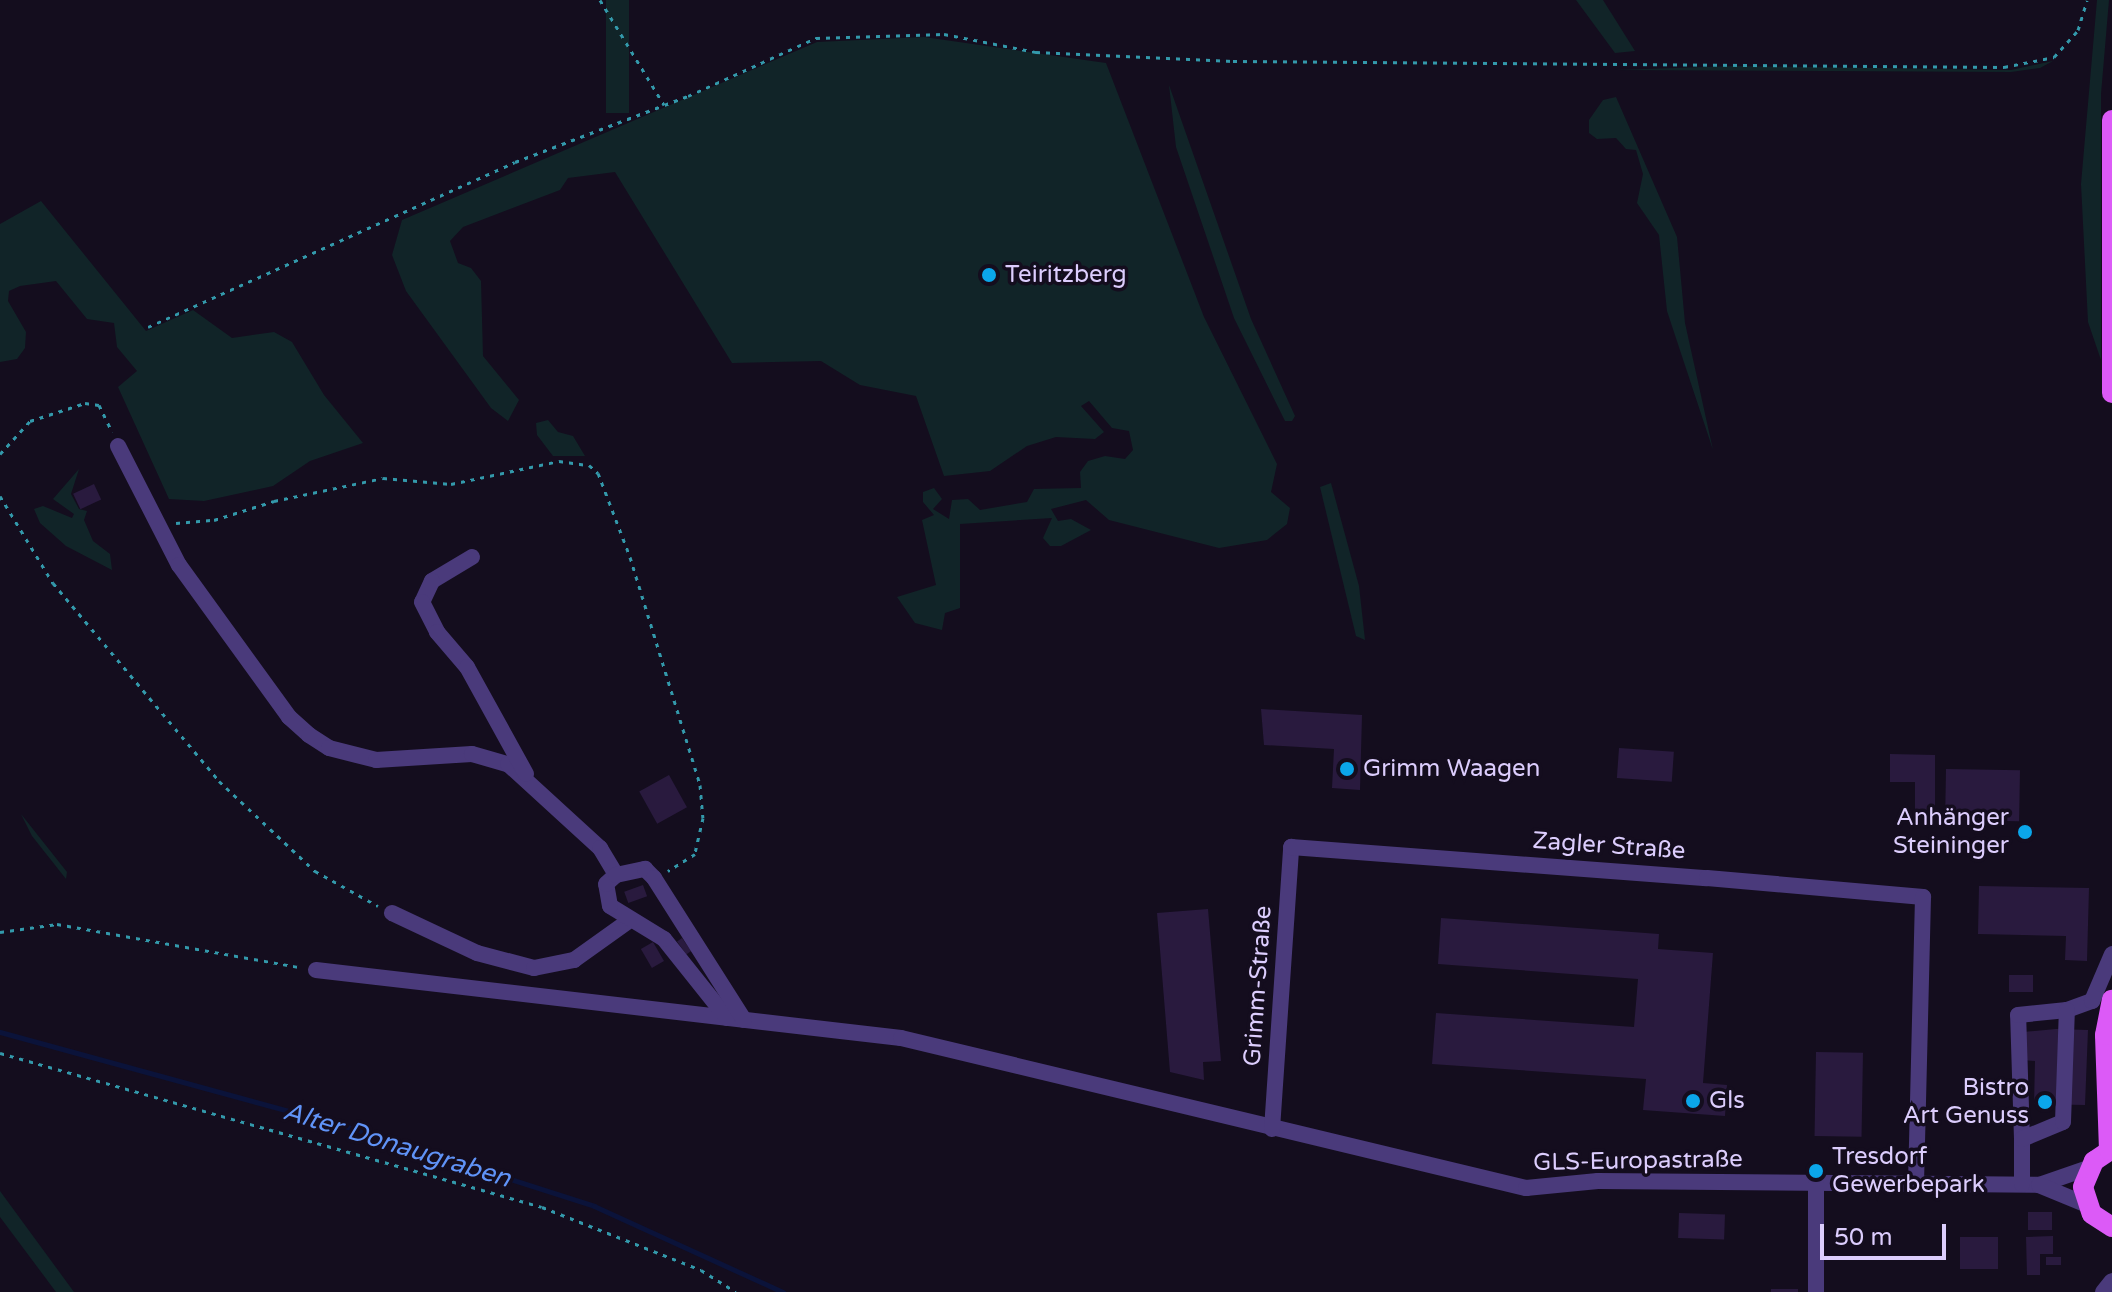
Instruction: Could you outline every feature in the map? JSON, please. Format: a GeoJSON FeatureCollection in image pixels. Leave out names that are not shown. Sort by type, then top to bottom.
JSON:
{"type":"FeatureCollection","features":[{"type":"Feature","properties":{"kind":"main road"},"geometry":{"type":"LineString","coordinates":[[2112,120],[2112,393]]}},
{"type":"Feature","properties":{"kind":"main road"},"geometry":{"type":"LineString","coordinates":[[2110,1230],[2087,1205],[2083,1187],[2088,1168],[2111,1150],[2105,1035],[2112,1000]]}},
{"type":"Feature","properties":{"kind":"street"},"geometry":{"type":"LineString","coordinates":[[118,446],[155,524],[211,611],[289,717],[309,735],[329,748],[376,760],[490,757],[520,773],[534,790],[600,848],[616,875]]}},
{"type":"Feature","properties":{"kind":"street"},"geometry":{"type":"LineString","coordinates":[[472,557],[432,581],[422,602],[437,632],[467,667],[534,790]]}},
{"type":"Feature","properties":{"kind":"street","name":"Zagler Straße"},"geometry":{"type":"LineString","coordinates":[[1291,847],[1923,897],[1916,1182]]}},
{"type":"Feature","properties":{"kind":"street","name":"Grimm-Straße"},"geometry":{"type":"LineString","coordinates":[[1272,1129],[1291,847]]}},
{"type":"Feature","properties":{"kind":"street"},"geometry":{"type":"LineString","coordinates":[[645,869],[654,878],[736,1019],[664,939],[627,922],[605,896],[606,884],[616,875],[645,869]]}},
{"type":"Feature","properties":{"kind":"street"},"geometry":{"type":"LineString","coordinates":[[392,913],[477,953],[534,968],[574,960],[627,922]]}},
{"type":"Feature","properties":{"kind":"street"},"geometry":{"type":"LineString","coordinates":[[2031,1184],[2022,1139],[2018,1015],[2067,1010],[2097,996],[2112,954]]}},
{"type":"Feature","properties":{"kind":"street","name":"GLS-Europastraße"},"geometry":{"type":"LineString","coordinates":[[316,970],[901,1038],[1526,1188],[1598,1181],[2031,1184]]}},
{"type":"Feature","properties":{"kind":"street"},"geometry":{"type":"LineString","coordinates":[[2022,1139],[2063,1122],[2067,1010]]}},
{"type":"Feature","properties":{"kind":"street"},"geometry":{"type":"LineString","coordinates":[[2031,1184],[2088,1168]]}},
{"type":"Feature","properties":{"kind":"street"},"geometry":{"type":"LineString","coordinates":[[1816,1183],[1816,1292]]}},
{"type":"Feature","properties":{"kind":"street"},"geometry":{"type":"LineString","coordinates":[[2031,1184],[2087,1205]]}},
{"type":"Feature","properties":{"kind":"street"},"geometry":{"type":"LineString","coordinates":[[2103,1292],[2112,1281]]}},
{"type":"Feature","properties":{"kind":"path"},"geometry":{"type":"LineString","coordinates":[[600,0],[664,105]]}},
{"type":"Feature","properties":{"kind":"path"},"geometry":{"type":"LineString","coordinates":[[148,327],[501,168],[664,105],[816,38],[910,33],[1036,52],[1233,61],[2021,66],[2054,57],[2069,44],[2087,0]]}},
{"type":"Feature","properties":{"kind":"path"},"geometry":{"type":"LineString","coordinates":[[0,454],[30,421],[85,403],[99,405],[118,446]]}},
{"type":"Feature","properties":{"kind":"path"},"geometry":{"type":"LineString","coordinates":[[155,524],[214,520],[383,478],[451,484],[559,461],[589,465],[598,473],[630,557],[700,785],[703,818],[695,854],[654,878]]}},
{"type":"Feature","properties":{"kind":"path"},"geometry":{"type":"LineString","coordinates":[[0,496],[53,583],[219,781],[315,871],[392,913]]}},
{"type":"Feature","properties":{"kind":"path"},"geometry":{"type":"LineString","coordinates":[[0,932],[57,924],[316,970]]}},
{"type":"Feature","properties":{"kind":"path"},"geometry":{"type":"LineString","coordinates":[[0,1053],[542,1207],[701,1270],[736,1292]]}},
{"type":"Feature","properties":{"kind":"green space"},"geometry":{"type":"Polygon","coordinates":[[[606,0],[629,0],[629,113],[606,113],[606,0]]]}},
{"type":"Feature","properties":{"kind":"green space"},"geometry":{"type":"Polygon","coordinates":[[[1576,0],[1603,0],[1635,51],[1615,53],[1576,0]]]}},
{"type":"Feature","properties":{"kind":"green space"},"geometry":{"type":"Polygon","coordinates":[[[2097,0],[2109,0],[2101,94],[2101,360],[2088,322],[2081,184],[2097,0]]]}},
{"type":"Feature","properties":{"kind":"green space"},"geometry":{"type":"Polygon","coordinates":[[[924,37],[1106,63],[1204,317],[1277,464],[1271,492],[1290,508],[1287,524],[1267,540],[1219,548],[1109,520],[1086,500],[1051,509],[1058,521],[1071,519],[1091,530],[1061,546],[1050,546],[1043,538],[1052,518],[960,524],[960,608],[945,613],[942,630],[915,623],[897,597],[936,585],[922,520],[934,515],[923,502],[923,492],[934,488],[942,499],[933,509],[949,519],[952,500],[968,499],[980,510],[1027,502],[1034,489],[1081,488],[1080,472],[1088,461],[1105,456],[1125,459],[1133,450],[1129,431],[1112,428],[1089,401],[1081,406],[1104,432],[1095,439],[1056,437],[1027,446],[990,471],[944,476],[916,396],[860,385],[821,361],[732,363],[615,172],[568,178],[560,190],[463,227],[450,241],[458,263],[471,268],[481,281],[483,356],[519,400],[508,421],[491,408],[406,291],[392,255],[402,220],[817,42],[924,37]]]}},
{"type":"Feature","properties":{"kind":"green space"},"geometry":{"type":"Polygon","coordinates":[[[2053,61],[2040,68],[2011,72],[1614,70],[1735,66],[2011,70],[2053,61]]]}},
{"type":"Feature","properties":{"kind":"green space"},"geometry":{"type":"Polygon","coordinates":[[[1169,85],[1251,319],[1295,416],[1292,421],[1285,421],[1234,318],[1176,147],[1169,85]]]}},
{"type":"Feature","properties":{"kind":"green space"},"geometry":{"type":"Polygon","coordinates":[[[1616,97],[1677,237],[1685,323],[1713,450],[1667,311],[1659,235],[1637,203],[1643,174],[1636,150],[1626,149],[1616,138],[1597,139],[1589,133],[1589,120],[1603,100],[1616,97]]]}},
{"type":"Feature","properties":{"kind":"green space"},"geometry":{"type":"Polygon","coordinates":[[[41,201],[146,331],[193,310],[232,338],[274,332],[292,342],[324,395],[363,443],[310,461],[273,486],[204,501],[169,499],[118,387],[137,371],[117,347],[114,323],[87,319],[56,281],[20,286],[9,291],[8,301],[26,332],[25,348],[17,359],[0,362],[0,224],[41,201]]]}},
{"type":"Feature","properties":{"kind":"green space"},"geometry":{"type":"Polygon","coordinates":[[[548,420],[558,432],[573,436],[585,456],[553,456],[537,435],[536,423],[548,420]]]}},
{"type":"Feature","properties":{"kind":"green space"},"geometry":{"type":"Polygon","coordinates":[[[79,469],[71,494],[79,509],[87,511],[84,520],[93,541],[110,554],[112,570],[66,546],[40,523],[34,509],[43,506],[72,518],[74,514],[53,499],[79,469]]]}},
{"type":"Feature","properties":{"kind":"green space"},"geometry":{"type":"Polygon","coordinates":[[[1331,483],[1359,586],[1365,640],[1356,636],[1320,487],[1331,483]]]}},
{"type":"Feature","properties":{"kind":"green space"},"geometry":{"type":"Polygon","coordinates":[[[21,814],[67,872],[66,879],[32,836],[21,814]]]}},
{"type":"Feature","properties":{"kind":"green space"},"geometry":{"type":"Polygon","coordinates":[[[0,1191],[74,1292],[56,1292],[0,1217],[0,1191]]]}},
{"type":"Feature","properties":{"kind":"building"},"geometry":{"type":"Polygon","coordinates":[[[94,484],[101,499],[80,509],[73,494],[94,484]]]}},
{"type":"Feature","properties":{"kind":"building","name":"Grimm Waagen"},"geometry":{"type":"Polygon","coordinates":[[[1261,709],[1362,715],[1360,790],[1332,788],[1334,749],[1264,745],[1261,709]]]}},
{"type":"Feature","properties":{"kind":"building"},"geometry":{"type":"Polygon","coordinates":[[[1619,748],[1674,752],[1672,782],[1617,778],[1619,748]]]}},
{"type":"Feature","properties":{"kind":"building"},"geometry":{"type":"Polygon","coordinates":[[[1890,754],[1935,755],[1935,818],[1915,818],[1915,782],[1890,782],[1890,754]]]}},
{"type":"Feature","properties":{"kind":"building"},"geometry":{"type":"Polygon","coordinates":[[[1946,769],[2020,770],[2019,821],[1945,820],[1946,769]]]}},
{"type":"Feature","properties":{"kind":"building"},"geometry":{"type":"Polygon","coordinates":[[[669,775],[687,807],[657,824],[639,791],[669,775]]]}},
{"type":"Feature","properties":{"kind":"building"},"geometry":{"type":"Polygon","coordinates":[[[643,885],[647,896],[628,903],[624,892],[643,885]]]}},
{"type":"Feature","properties":{"kind":"building"},"geometry":{"type":"Polygon","coordinates":[[[1979,886],[2089,888],[2087,961],[2065,960],[2066,936],[1978,934],[1979,886]]]}},
{"type":"Feature","properties":{"kind":"building"},"geometry":{"type":"Polygon","coordinates":[[[1208,909],[1221,1061],[1203,1062],[1204,1080],[1170,1072],[1157,913],[1208,909]]]}},
{"type":"Feature","properties":{"kind":"building"},"geometry":{"type":"Polygon","coordinates":[[[1441,918],[1659,934],[1658,949],[1713,953],[1703,1083],[1727,1085],[1725,1116],[1643,1110],[1646,1079],[1432,1064],[1436,1013],[1634,1027],[1638,979],[1438,964],[1441,918]]]}},
{"type":"Feature","properties":{"kind":"building"},"geometry":{"type":"Polygon","coordinates":[[[682,938],[691,951],[686,955],[677,941],[682,938]]]}},
{"type":"Feature","properties":{"kind":"building"},"geometry":{"type":"Polygon","coordinates":[[[653,942],[664,961],[652,968],[641,949],[653,942]]]}},
{"type":"Feature","properties":{"kind":"building"},"geometry":{"type":"Polygon","coordinates":[[[2009,975],[2033,975],[2033,992],[2009,992],[2009,975]]]}},
{"type":"Feature","properties":{"kind":"building"},"geometry":{"type":"Polygon","coordinates":[[[2088,1030],[2085,1105],[2034,1104],[2035,1061],[2023,1060],[2023,1032],[2088,1030]]]}},
{"type":"Feature","properties":{"kind":"building"},"geometry":{"type":"Polygon","coordinates":[[[1816,1052],[1863,1053],[1862,1137],[1815,1136],[1816,1052]]]}},
{"type":"Feature","properties":{"kind":"building"},"geometry":{"type":"Polygon","coordinates":[[[2028,1212],[2052,1212],[2052,1230],[2028,1230],[2028,1212]]]}},
{"type":"Feature","properties":{"kind":"building"},"geometry":{"type":"Polygon","coordinates":[[[1679,1213],[1725,1215],[1724,1240],[1678,1238],[1679,1213]]]}},
{"type":"Feature","properties":{"kind":"building"},"geometry":{"type":"Polygon","coordinates":[[[2053,1236],[2053,1254],[2040,1254],[2040,1275],[2027,1275],[2026,1237],[2053,1236]]]}},
{"type":"Feature","properties":{"kind":"building"},"geometry":{"type":"Polygon","coordinates":[[[1960,1237],[1998,1237],[1998,1269],[1960,1269],[1960,1237]]]}},
{"type":"Feature","properties":{"kind":"building"},"geometry":{"type":"Polygon","coordinates":[[[2046,1257],[2061,1257],[2061,1265],[2046,1265],[2046,1257]]]}},
{"type":"Feature","properties":{"kind":"building"},"geometry":{"type":"Polygon","coordinates":[[[1771,1289],[1798,1289],[1798,1292],[1771,1292],[1771,1289]]]}},
{"type":"Feature","properties":{"kind":"waterway","name":"Alter Donaugraben"},"geometry":{"type":"LineString","coordinates":[[0,1032],[361,1131],[594,1206],[783,1292]]}},
{"type":"Feature","properties":{"kind":"place","name":"Teiritzberg"},"geometry":{"type":"Point","coordinates":[989,275]}},
{"type":"Feature","properties":{"kind":"place","name":"Grimm Waagen"},"geometry":{"type":"Point","coordinates":[1347,769]}},
{"type":"Feature","properties":{"kind":"place","name":"Anhänger Steininger"},"geometry":{"type":"Point","coordinates":[2025,832]}},
{"type":"Feature","properties":{"kind":"place","name":"Gls"},"geometry":{"type":"Point","coordinates":[1693,1101]}},
{"type":"Feature","properties":{"kind":"place","name":"Bistro Art Genuss"},"geometry":{"type":"Point","coordinates":[2045,1102]}},
{"type":"Feature","properties":{"kind":"place","name":"Tresdorf Gewerbepark"},"geometry":{"type":"Point","coordinates":[1816,1171]}}]}
